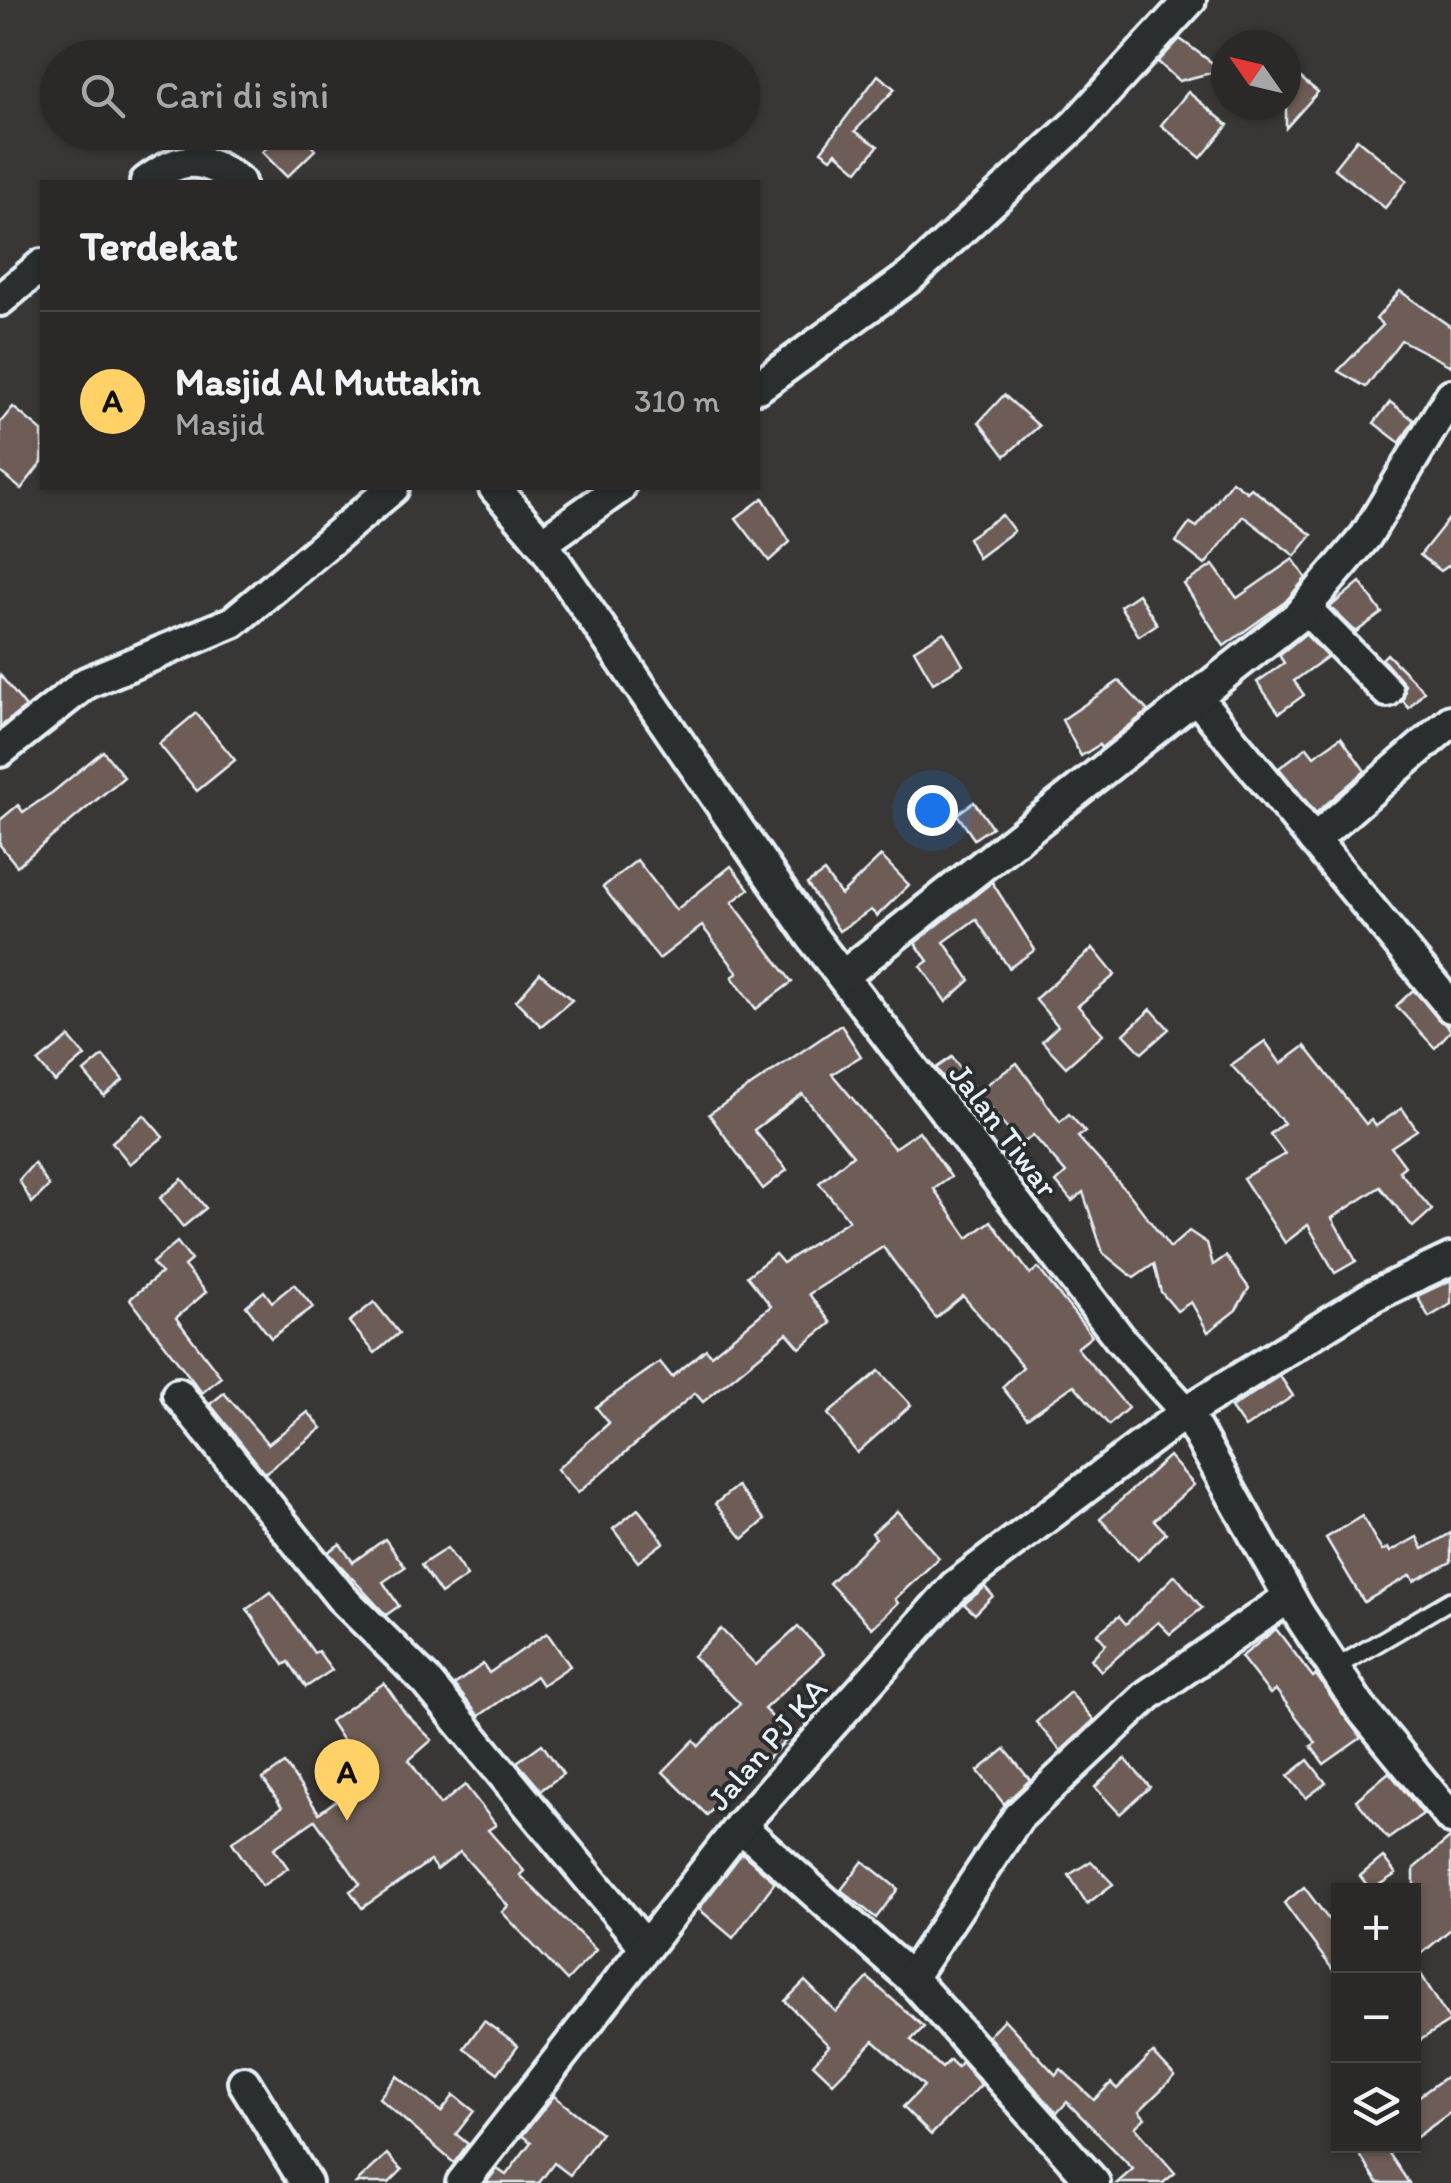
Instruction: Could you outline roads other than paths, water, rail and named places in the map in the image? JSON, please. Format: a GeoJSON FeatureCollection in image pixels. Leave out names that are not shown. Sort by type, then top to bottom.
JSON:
{"type":"FeatureCollection","features":[{"type":"Feature","properties":{"kind":"street"},"geometry":{"type":"LineString","coordinates":[[760,387],[910,276],[1077,123],[1190,0]]}},
{"type":"Feature","properties":{"kind":"street"},"geometry":{"type":"LineString","coordinates":[[149,180],[175,161],[190,158],[208,162],[235,180]]}},
{"type":"Feature","properties":{"kind":"street"},"geometry":{"type":"LineString","coordinates":[[0,300],[40,267]]}},
{"type":"Feature","properties":{"kind":"street"},"geometry":{"type":"LineString","coordinates":[[842,976],[1305,608],[1366,536],[1451,396]]}},
{"type":"Feature","properties":{"kind":"street"},"geometry":{"type":"LineString","coordinates":[[0,751],[86,683],[232,622],[391,490]]}},
{"type":"Feature","properties":{"kind":"street","name":"Jalan Tiwar"},"geometry":{"type":"LineString","coordinates":[[497,490],[542,544],[842,976],[1121,1340],[1186,1412],[1289,1597],[1334,1668],[1451,1818]]}},
{"type":"Feature","properties":{"kind":"street"},"geometry":{"type":"LineString","coordinates":[[542,544],[617,490]]}},
{"type":"Feature","properties":{"kind":"street"},"geometry":{"type":"LineString","coordinates":[[1305,608],[1387,691]]}},
{"type":"Feature","properties":{"kind":"street"},"geometry":{"type":"LineString","coordinates":[[1196,697],[1451,1007]]}},
{"type":"Feature","properties":{"kind":"street"},"geometry":{"type":"LineString","coordinates":[[1314,840],[1451,721]]}},
{"type":"Feature","properties":{"kind":"street","name":"Jalan PJ KA"},"geometry":{"type":"LineString","coordinates":[[462,2183],[740,1826],[955,1586],[1186,1412],[1373,1296],[1451,1258]]}},
{"type":"Feature","properties":{"kind":"street"},"geometry":{"type":"LineString","coordinates":[[178,1394],[340,1597],[426,1682],[645,1946]]}},
{"type":"Feature","properties":{"kind":"street"},"geometry":{"type":"LineString","coordinates":[[911,1978],[1018,1817],[1148,1695],[1289,1597]]}},
{"type":"Feature","properties":{"kind":"street"},"geometry":{"type":"LineString","coordinates":[[740,1826],[911,1978],[1094,2183]]}},
{"type":"Feature","properties":{"kind":"street"},"geometry":{"type":"LineString","coordinates":[[244,2082],[306,2183]]}},
{"type":"Feature","properties":{"kind":"lane"},"geometry":{"type":"LineString","coordinates":[[1334,1668],[1451,1600]]}},
{"type":"Feature","properties":{"kind":"place","name":"Masjid Al Muttakin"},"geometry":{"type":"Point","coordinates":[347,1821]}}]}
